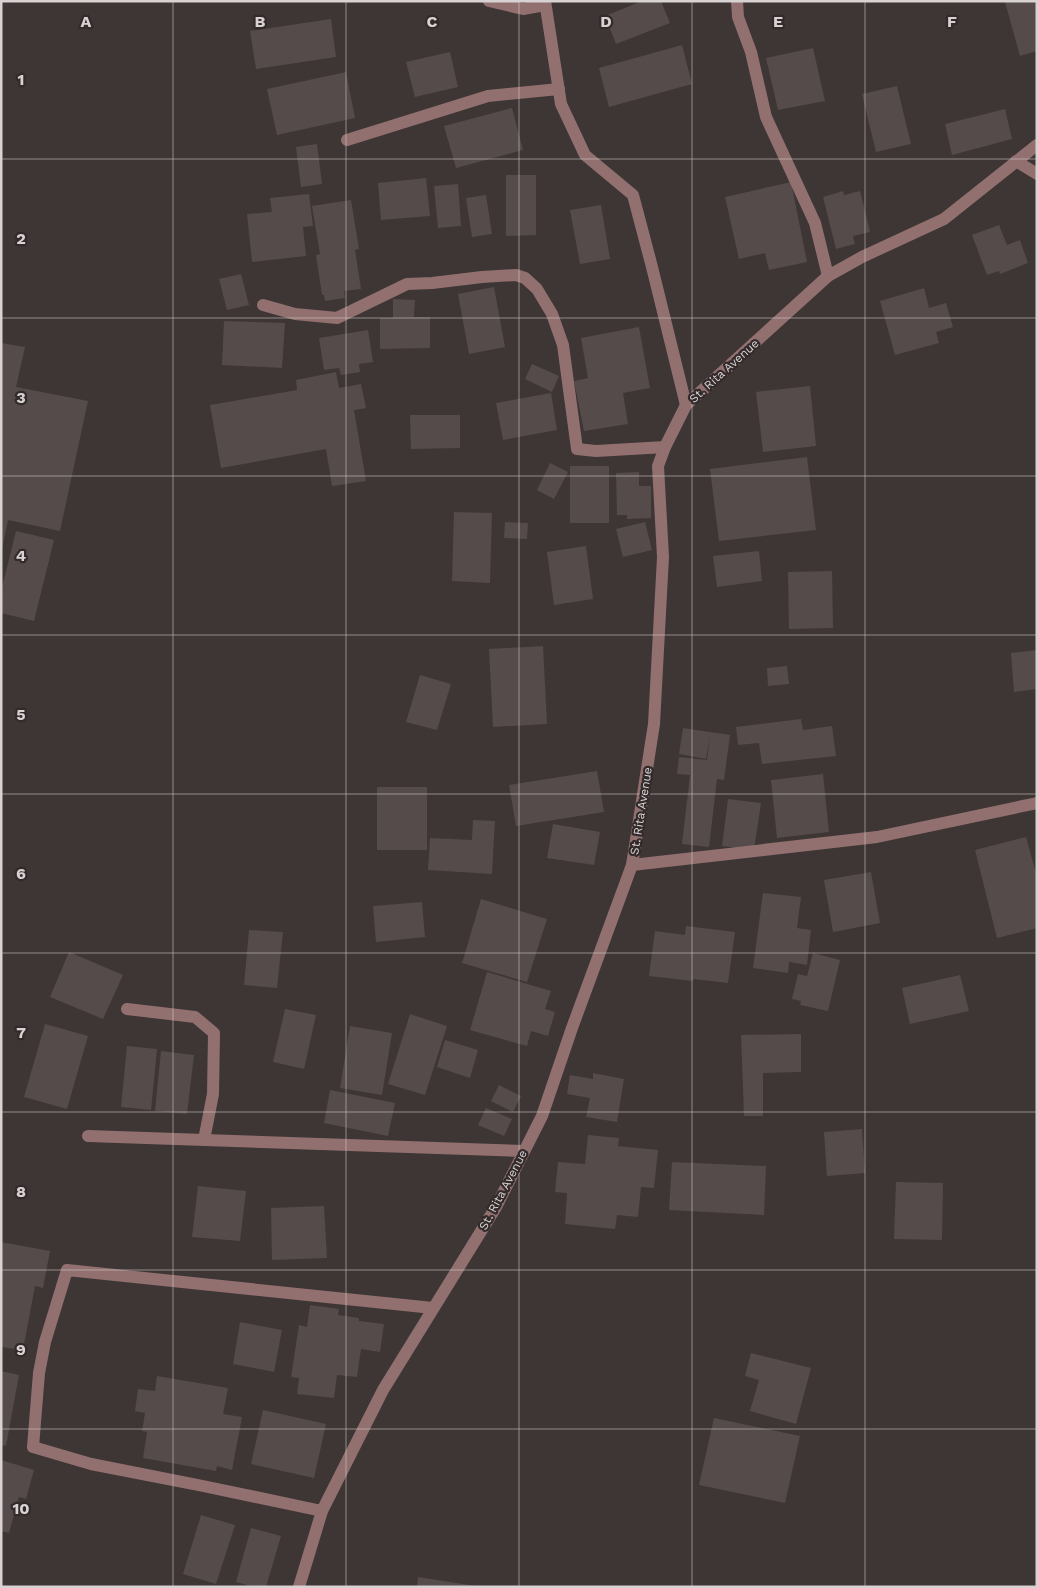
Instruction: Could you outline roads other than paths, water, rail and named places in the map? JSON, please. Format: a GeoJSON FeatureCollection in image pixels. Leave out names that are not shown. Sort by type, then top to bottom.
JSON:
{"type":"FeatureCollection","features":[{"type":"Feature","properties":{"kind":"street"},"geometry":{"type":"LineString","coordinates":[[489,1],[523,9],[545,3],[561,104],[585,155],[633,195],[686,405]]}},
{"type":"Feature","properties":{"kind":"street"},"geometry":{"type":"LineString","coordinates":[[737,1],[738,17],[751,52],[766,117],[815,223],[828,276]]}},
{"type":"Feature","properties":{"kind":"street"},"geometry":{"type":"LineString","coordinates":[[347,140],[488,96],[559,89]]}},
{"type":"Feature","properties":{"kind":"street","name":"St. Rita Avenue"},"geometry":{"type":"LineString","coordinates":[[299,1587],[322,1511],[383,1390],[496,1207],[542,1116],[632,865],[654,724],[664,557],[658,466],[665,447],[686,405],[828,276],[862,257],[944,219],[1037,145]]}},
{"type":"Feature","properties":{"kind":"street"},"geometry":{"type":"LineString","coordinates":[[1016,161],[1037,174]]}},
{"type":"Feature","properties":{"kind":"street"},"geometry":{"type":"LineString","coordinates":[[263,305],[295,314],[337,318],[407,284],[516,275],[525,278],[537,290],[552,314],[562,345],[577,449],[596,451],[665,447]]}},
{"type":"Feature","properties":{"kind":"street"},"geometry":{"type":"LineString","coordinates":[[632,865],[877,837],[1037,803]]}},
{"type":"Feature","properties":{"kind":"street"},"geometry":{"type":"LineString","coordinates":[[127,1009],[195,1018],[214,1033],[213,1094],[204,1140]]}},
{"type":"Feature","properties":{"kind":"street"},"geometry":{"type":"LineString","coordinates":[[88,1136],[524,1151]]}},
{"type":"Feature","properties":{"kind":"street"},"geometry":{"type":"LineString","coordinates":[[322,1511],[91,1464],[33,1447],[39,1373],[43,1350],[68,1270],[433,1308]]}}]}
